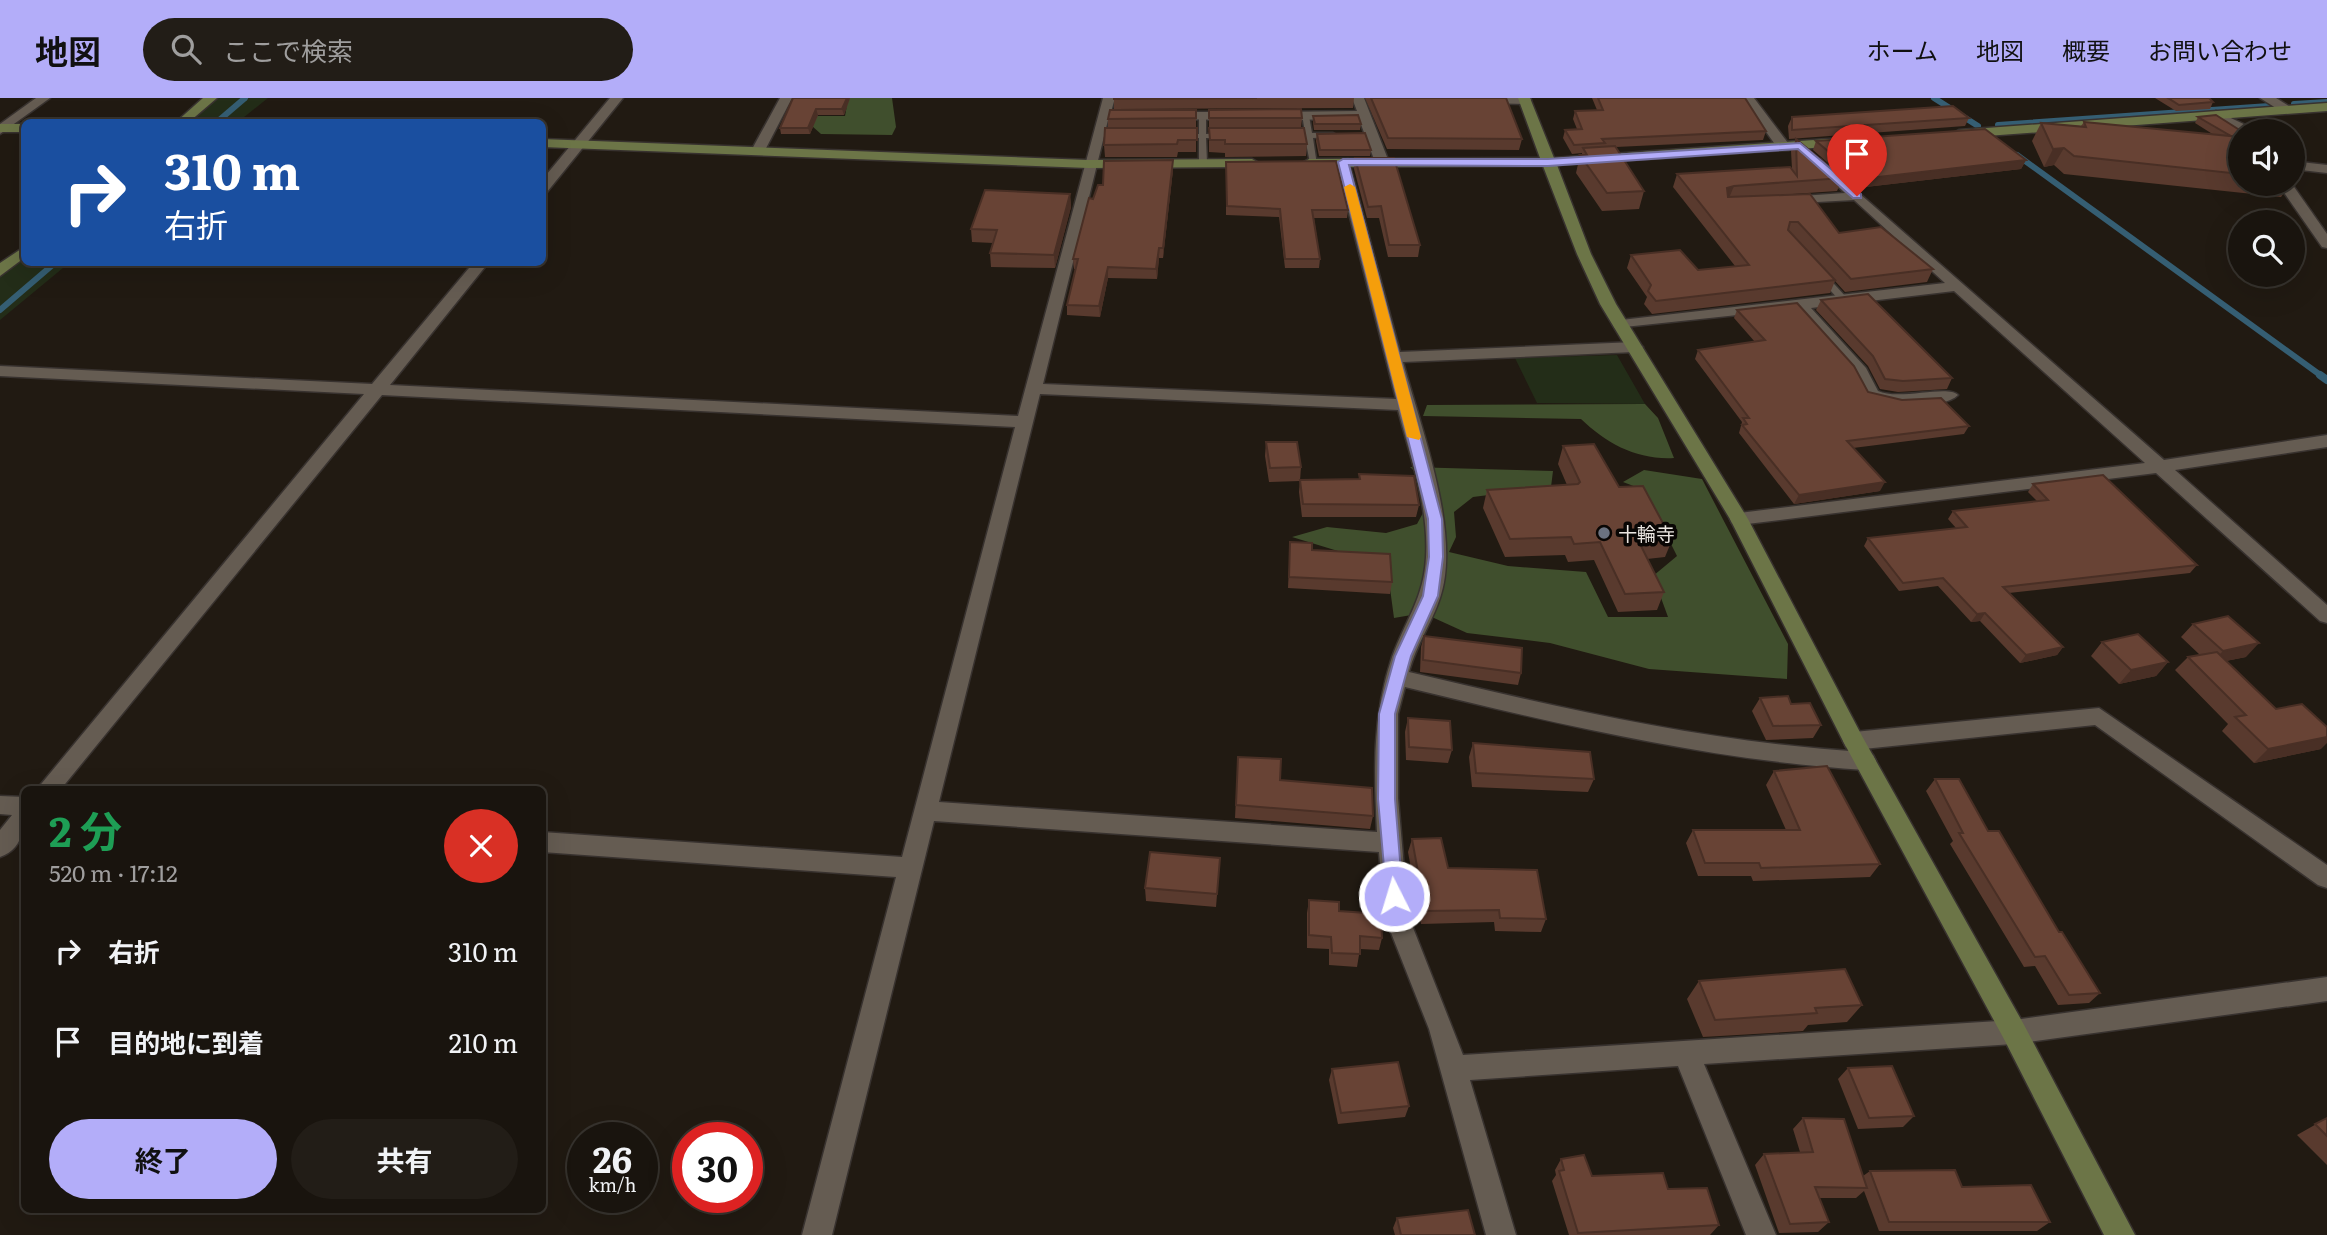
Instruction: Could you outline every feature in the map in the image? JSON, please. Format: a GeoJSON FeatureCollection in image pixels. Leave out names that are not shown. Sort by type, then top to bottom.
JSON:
{"type":"FeatureCollection","features":[{"type":"Feature","properties":{"kind":"street"},"geometry":{"type":"LineString","coordinates":[[1,128],[44,98]]}},
{"type":"Feature","properties":{"kind":"street"},"geometry":{"type":"LineString","coordinates":[[186,119],[211,98]]}},
{"type":"Feature","properties":{"kind":"street"},"geometry":{"type":"LineString","coordinates":[[546,183],[617,98]]}},
{"type":"Feature","properties":{"kind":"street"},"geometry":{"type":"LineString","coordinates":[[758,151],[786,98]]}},
{"type":"Feature","properties":{"kind":"street"},"geometry":{"type":"LineString","coordinates":[[817,1235],[1088,164],[1103,136],[1103,116],[1109,98]]}},
{"type":"Feature","properties":{"kind":"street"},"geometry":{"type":"LineString","coordinates":[[1358,98],[1364,115],[1365,135],[1382,162]]}},
{"type":"Feature","properties":{"kind":"street"},"geometry":{"type":"LineString","coordinates":[[1445,98],[1525,99],[1584,254],[1622,326],[1739,519],[1854,741],[2014,1032],[2120,1235]]}},
{"type":"Feature","properties":{"kind":"street"},"geometry":{"type":"LineString","coordinates":[[1748,98],[1784,147]]}},
{"type":"Feature","properties":{"kind":"street"},"geometry":{"type":"LineString","coordinates":[[2266,98],[2289,110]]}},
{"type":"Feature","properties":{"kind":"street"},"geometry":{"type":"LineString","coordinates":[[1945,135],[2327,107]]}},
{"type":"Feature","properties":{"kind":"street"},"geometry":{"type":"LineString","coordinates":[[1152,116],[1202,117],[1243,112],[1305,116],[1364,115]]}},
{"type":"Feature","properties":{"kind":"street"},"geometry":{"type":"LineString","coordinates":[[2216,115],[2228,121]]}},
{"type":"Feature","properties":{"kind":"street"},"geometry":{"type":"LineString","coordinates":[[1103,116],[1128,116]]}},
{"type":"Feature","properties":{"kind":"street"},"geometry":{"type":"LineString","coordinates":[[1,128],[21,128]]}},
{"type":"Feature","properties":{"kind":"street"},"geometry":{"type":"LineString","coordinates":[[546,142],[1088,164],[1272,163]]}},
{"type":"Feature","properties":{"kind":"street"},"geometry":{"type":"LineString","coordinates":[[1307,163],[1548,163],[1853,142]]}},
{"type":"Feature","properties":{"kind":"street"},"geometry":{"type":"LineString","coordinates":[[1800,146],[2327,616]]}},
{"type":"Feature","properties":{"kind":"street"},"geometry":{"type":"LineString","coordinates":[[1343,162],[1435,519],[1436,557],[1431,596],[1403,656],[1387,714],[1389,843],[1396,915],[1442,1029],[1501,1235]]}},
{"type":"Feature","properties":{"kind":"street"},"geometry":{"type":"LineString","coordinates":[[2305,166],[2327,169]]}},
{"type":"Feature","properties":{"kind":"street"},"geometry":{"type":"LineString","coordinates":[[1768,202],[1857,196]]}},
{"type":"Feature","properties":{"kind":"street"},"geometry":{"type":"LineString","coordinates":[[2293,196],[2327,244]]}},
{"type":"Feature","properties":{"kind":"street"},"geometry":{"type":"LineString","coordinates":[[0,271],[21,254]]}},
{"type":"Feature","properties":{"kind":"street"},"geometry":{"type":"LineString","coordinates":[[50,786],[479,266]]}},
{"type":"Feature","properties":{"kind":"street"},"geometry":{"type":"LineString","coordinates":[[1622,326],[1957,286]]}},
{"type":"Feature","properties":{"kind":"street"},"geometry":{"type":"LineString","coordinates":[[1800,304],[1860,372],[1861,384],[1875,398],[1890,403],[1950,395]]}},
{"type":"Feature","properties":{"kind":"street"},"geometry":{"type":"LineString","coordinates":[[1393,357],[1635,348]]}},
{"type":"Feature","properties":{"kind":"street"},"geometry":{"type":"LineString","coordinates":[[0,371],[1023,422]]}},
{"type":"Feature","properties":{"kind":"street"},"geometry":{"type":"LineString","coordinates":[[1031,389],[1406,405]]}},
{"type":"Feature","properties":{"kind":"street"},"geometry":{"type":"LineString","coordinates":[[1739,519],[2159,467],[2327,441]]}},
{"type":"Feature","properties":{"kind":"street"},"geometry":{"type":"LineString","coordinates":[[1398,677],[1623,732],[1813,759],[1865,761]]}},
{"type":"Feature","properties":{"kind":"street"},"geometry":{"type":"LineString","coordinates":[[1854,741],[2099,716],[2327,878]]}},
{"type":"Feature","properties":{"kind":"street"},"geometry":{"type":"LineString","coordinates":[[0,805],[21,806]]}},
{"type":"Feature","properties":{"kind":"street"},"geometry":{"type":"LineString","coordinates":[[925,811],[1389,843]]}},
{"type":"Feature","properties":{"kind":"street"},"geometry":{"type":"LineString","coordinates":[[0,847],[21,821]]}},
{"type":"Feature","properties":{"kind":"street"},"geometry":{"type":"LineString","coordinates":[[546,842],[910,867]]}},
{"type":"Feature","properties":{"kind":"street"},"geometry":{"type":"LineString","coordinates":[[1453,1068],[2014,1032],[2327,989]]}},
{"type":"Feature","properties":{"kind":"street"},"geometry":{"type":"LineString","coordinates":[[1686,1053],[1761,1235]]}},
{"type":"Feature","properties":{"kind":"lane"},"geometry":{"type":"LineString","coordinates":[[1305,116],[1308,136],[1307,163]]}},
{"type":"Feature","properties":{"kind":"lane"},"geometry":{"type":"LineString","coordinates":[[1202,117],[1203,163]]}},
{"type":"Feature","properties":{"kind":"lane"},"geometry":{"type":"LineString","coordinates":[[1163,136],[1229,135]]}},
{"type":"Feature","properties":{"kind":"lane"},"geometry":{"type":"LineString","coordinates":[[1282,136],[1346,135]]}},
{"type":"Feature","properties":{"kind":"lane"},"geometry":{"type":"LineString","coordinates":[[1815,269],[1843,299]]}},
{"type":"Feature","properties":{"kind":"green space"},"geometry":{"type":"Polygon","coordinates":[[[210,98],[268,98],[242,119],[185,119],[210,98]]]}},
{"type":"Feature","properties":{"kind":"green space"},"geometry":{"type":"Polygon","coordinates":[[[812,98],[892,98],[896,127],[892,135],[821,134],[812,126],[810,116],[845,116],[847,105],[812,98]]]}},
{"type":"Feature","properties":{"kind":"green space"},"geometry":{"type":"Polygon","coordinates":[[[21,254],[21,266],[65,266],[0,320],[0,272],[21,254]]]}},
{"type":"Feature","properties":{"kind":"green space"},"geometry":{"type":"Polygon","coordinates":[[[1617,355],[1645,404],[1537,403],[1515,358],[1617,355]]]}},
{"type":"Feature","properties":{"kind":"green space"},"geometry":{"type":"Polygon","coordinates":[[[1645,404],[1658,418],[1674,458],[1648,456],[1623,449],[1601,436],[1581,419],[1423,416],[1427,405],[1645,404]]]}},
{"type":"Feature","properties":{"kind":"green space"},"geometry":{"type":"Polygon","coordinates":[[[1410,467],[1553,471],[1551,487],[1473,497],[1454,512],[1456,537],[1449,552],[1508,566],[1586,572],[1608,617],[1668,617],[1653,576],[1677,556],[1644,490],[1623,482],[1644,470],[1702,479],[1788,644],[1787,679],[1649,669],[1550,643],[1467,633],[1423,613],[1394,618],[1387,566],[1292,537],[1327,527],[1386,533],[1417,524],[1430,500],[1425,481],[1410,467]]]}},
{"type":"Feature","properties":{"kind":"building"},"geometry":{"type":"Polygon","coordinates":[[[793,98],[847,98],[842,109],[816,109],[808,128],[780,128],[793,98]]]}},
{"type":"Feature","properties":{"kind":"building"},"geometry":{"type":"Polygon","coordinates":[[[1114,98],[1257,98],[1114,99],[1114,98]]]}},
{"type":"Feature","properties":{"kind":"building"},"geometry":{"type":"Polygon","coordinates":[[[1371,98],[1506,98],[1522,139],[1388,138],[1371,98]]]}},
{"type":"Feature","properties":{"kind":"building"},"geometry":{"type":"Polygon","coordinates":[[[1598,98],[1745,98],[1766,131],[1602,139],[1605,143],[1574,145],[1565,130],[1582,129],[1575,111],[1603,110],[1598,98]]]}},
{"type":"Feature","properties":{"kind":"building"},"geometry":{"type":"Polygon","coordinates":[[[2168,98],[2209,98],[2213,102],[2179,105],[2168,98]]]}},
{"type":"Feature","properties":{"kind":"building"},"geometry":{"type":"Polygon","coordinates":[[[1953,106],[1969,118],[1792,130],[1792,117],[1953,106]]]}},
{"type":"Feature","properties":{"kind":"building"},"geometry":{"type":"Polygon","coordinates":[[[1301,109],[1302,118],[1209,118],[1209,110],[1301,109]]]}},
{"type":"Feature","properties":{"kind":"building"},"geometry":{"type":"Polygon","coordinates":[[[1110,110],[1196,110],[1196,118],[1108,119],[1110,110]]]}},
{"type":"Feature","properties":{"kind":"building"},"geometry":{"type":"Polygon","coordinates":[[[1358,115],[1361,124],[1315,124],[1313,116],[1358,115]]]}},
{"type":"Feature","properties":{"kind":"building"},"geometry":{"type":"Polygon","coordinates":[[[2216,115],[2228,123],[2228,134],[2198,117],[2216,115]]]}},
{"type":"Feature","properties":{"kind":"building"},"geometry":{"type":"Polygon","coordinates":[[[2084,122],[2228,136],[2228,173],[2074,156],[2064,148],[2053,149],[2041,123],[2086,127],[2084,122]]]}},
{"type":"Feature","properties":{"kind":"building"},"geometry":{"type":"Polygon","coordinates":[[[1105,128],[1197,128],[1197,140],[1178,140],[1177,144],[1104,145],[1105,128]]]}},
{"type":"Feature","properties":{"kind":"building"},"geometry":{"type":"Polygon","coordinates":[[[1209,128],[1304,128],[1307,144],[1225,144],[1225,140],[1210,140],[1209,128]]]}},
{"type":"Feature","properties":{"kind":"building"},"geometry":{"type":"Polygon","coordinates":[[[1985,129],[2026,160],[1861,179],[1816,141],[1985,129]]]}},
{"type":"Feature","properties":{"kind":"building"},"geometry":{"type":"Polygon","coordinates":[[[1365,133],[1371,150],[1320,150],[1317,134],[1365,133]]]}},
{"type":"Feature","properties":{"kind":"building"},"geometry":{"type":"Polygon","coordinates":[[[1796,139],[1843,178],[1734,186],[1727,188],[1728,197],[1810,194],[1839,233],[1881,227],[1933,269],[1851,279],[1798,222],[1790,222],[1788,230],[1835,280],[1656,301],[1648,291],[1651,285],[1631,255],[1680,250],[1698,270],[1749,265],[1677,174],[1790,167],[1797,176],[1796,139]]]}},
{"type":"Feature","properties":{"kind":"building"},"geometry":{"type":"Polygon","coordinates":[[[1615,146],[1644,191],[1607,193],[1580,155],[1587,155],[1583,148],[1615,146]]]}},
{"type":"Feature","properties":{"kind":"building"},"geometry":{"type":"Polygon","coordinates":[[[1355,158],[1394,158],[1420,245],[1389,245],[1381,206],[1368,207],[1355,158]]]}},
{"type":"Feature","properties":{"kind":"building"},"geometry":{"type":"Polygon","coordinates":[[[1173,160],[1163,248],[1159,248],[1156,269],[1108,267],[1099,306],[1067,305],[1078,259],[1073,259],[1089,198],[1093,199],[1098,185],[1103,185],[1104,161],[1173,160]]]}},
{"type":"Feature","properties":{"kind":"building"},"geometry":{"type":"Polygon","coordinates":[[[1336,161],[1348,210],[1312,210],[1320,259],[1285,259],[1280,209],[1227,206],[1226,162],[1336,161]]]}},
{"type":"Feature","properties":{"kind":"building"},"geometry":{"type":"Polygon","coordinates":[[[985,190],[1070,194],[1054,255],[990,253],[997,230],[971,229],[985,190]]]}},
{"type":"Feature","properties":{"kind":"building"},"geometry":{"type":"Polygon","coordinates":[[[1868,294],[1952,378],[1903,381],[1885,379],[1873,356],[1821,300],[1868,294]]]}},
{"type":"Feature","properties":{"kind":"building"},"geometry":{"type":"Polygon","coordinates":[[[1797,303],[1854,366],[1868,392],[1902,400],[1941,398],[1969,426],[1847,441],[1885,482],[1799,495],[1742,425],[1747,424],[1743,418],[1749,418],[1698,350],[1765,340],[1737,310],[1797,303]]]}},
{"type":"Feature","properties":{"kind":"building"},"geometry":{"type":"Polygon","coordinates":[[[1266,442],[1297,442],[1301,467],[1270,468],[1266,442]]]}},
{"type":"Feature","properties":{"kind":"building"},"geometry":{"type":"Polygon","coordinates":[[[1594,444],[1619,487],[1643,486],[1672,540],[1639,542],[1664,592],[1625,594],[1600,542],[1574,544],[1571,537],[1510,539],[1487,490],[1578,484],[1580,482],[1563,446],[1594,444]]]}},
{"type":"Feature","properties":{"kind":"building"},"geometry":{"type":"Polygon","coordinates":[[[1359,474],[1414,476],[1419,505],[1303,504],[1300,480],[1360,479],[1359,474]]]}},
{"type":"Feature","properties":{"kind":"building"},"geometry":{"type":"Polygon","coordinates":[[[2103,475],[2197,565],[2003,587],[2063,647],[2026,655],[1985,613],[1977,614],[1943,578],[1903,583],[1868,538],[1967,527],[1953,511],[2048,500],[2033,484],[2103,475]]]}},
{"type":"Feature","properties":{"kind":"building"},"geometry":{"type":"Polygon","coordinates":[[[1290,542],[1312,543],[1312,550],[1390,554],[1392,582],[1289,577],[1290,542]]]}},
{"type":"Feature","properties":{"kind":"building"},"geometry":{"type":"Polygon","coordinates":[[[2228,616],[2259,643],[2223,651],[2193,624],[2228,616]]]}},
{"type":"Feature","properties":{"kind":"building"},"geometry":{"type":"Polygon","coordinates":[[[2138,634],[2168,662],[2131,670],[2102,642],[2138,634]]]}},
{"type":"Feature","properties":{"kind":"building"},"geometry":{"type":"Polygon","coordinates":[[[1424,636],[1522,648],[1521,673],[1423,660],[1424,636]]]}},
{"type":"Feature","properties":{"kind":"building"},"geometry":{"type":"Polygon","coordinates":[[[2217,652],[2276,709],[2302,704],[2327,727],[2327,737],[2268,749],[2235,717],[2246,715],[2188,657],[2217,652]]]}},
{"type":"Feature","properties":{"kind":"building"},"geometry":{"type":"Polygon","coordinates":[[[1788,696],[1791,704],[1810,703],[1821,725],[1773,726],[1760,698],[1788,696]]]}},
{"type":"Feature","properties":{"kind":"building"},"geometry":{"type":"Polygon","coordinates":[[[1408,718],[1450,721],[1452,750],[1409,747],[1408,718]]]}},
{"type":"Feature","properties":{"kind":"building"},"geometry":{"type":"Polygon","coordinates":[[[1473,743],[1590,752],[1594,779],[1476,773],[1473,743]]]}},
{"type":"Feature","properties":{"kind":"building"},"geometry":{"type":"Polygon","coordinates":[[[1238,757],[1281,759],[1280,780],[1372,788],[1373,816],[1236,805],[1238,757]]]}},
{"type":"Feature","properties":{"kind":"building"},"geometry":{"type":"Polygon","coordinates":[[[1827,766],[1880,864],[1761,868],[1759,863],[1705,863],[1693,830],[1800,830],[1774,771],[1827,766]]]}},
{"type":"Feature","properties":{"kind":"building"},"geometry":{"type":"Polygon","coordinates":[[[1935,779],[1959,779],[1988,831],[1999,831],[2059,932],[2062,932],[2100,993],[2069,995],[2045,956],[2035,957],[1959,833],[1963,833],[1935,779]]]}},
{"type":"Feature","properties":{"kind":"building"},"geometry":{"type":"Polygon","coordinates":[[[1441,838],[1448,868],[1537,870],[1546,919],[1500,918],[1499,910],[1425,911],[1412,839],[1441,838]]]}},
{"type":"Feature","properties":{"kind":"building"},"geometry":{"type":"Polygon","coordinates":[[[1150,852],[1220,858],[1217,894],[1145,888],[1150,852]]]}},
{"type":"Feature","properties":{"kind":"building"},"geometry":{"type":"Polygon","coordinates":[[[1309,900],[1339,902],[1339,911],[1381,914],[1382,938],[1360,936],[1360,954],[1332,953],[1331,937],[1309,935],[1309,900]]]}},
{"type":"Feature","properties":{"kind":"building"},"geometry":{"type":"Polygon","coordinates":[[[1845,969],[1862,1005],[1815,1008],[1817,1013],[1715,1020],[1699,981],[1845,969]]]}},
{"type":"Feature","properties":{"kind":"building"},"geometry":{"type":"Polygon","coordinates":[[[1398,1062],[1409,1106],[1341,1113],[1332,1069],[1398,1062]]]}},
{"type":"Feature","properties":{"kind":"building"},"geometry":{"type":"Polygon","coordinates":[[[1892,1066],[1914,1116],[1869,1118],[1848,1068],[1892,1066]]]}},
{"type":"Feature","properties":{"kind":"building"},"geometry":{"type":"Polygon","coordinates":[[[1803,1118],[1844,1119],[1867,1188],[1815,1187],[1829,1222],[1790,1224],[1764,1154],[1813,1152],[1803,1118]]]}},
{"type":"Feature","properties":{"kind":"building"},"geometry":{"type":"Polygon","coordinates":[[[2327,1118],[2327,1136],[2315,1124],[2327,1118]]]}},
{"type":"Feature","properties":{"kind":"building"},"geometry":{"type":"Polygon","coordinates":[[[1584,1155],[1592,1176],[1663,1173],[1668,1189],[1707,1188],[1719,1225],[1578,1233],[1559,1171],[1564,1170],[1561,1159],[1584,1155]]]}},
{"type":"Feature","properties":{"kind":"building"},"geometry":{"type":"Polygon","coordinates":[[[1955,1170],[1962,1187],[2031,1185],[2050,1222],[1889,1222],[1870,1171],[1955,1170]]]}},
{"type":"Feature","properties":{"kind":"building"},"geometry":{"type":"Polygon","coordinates":[[[1468,1210],[1475,1235],[1401,1235],[1397,1218],[1468,1210]]]}},
{"type":"Feature","properties":{"kind":"waterway"},"geometry":{"type":"LineString","coordinates":[[220,119],[245,98]]}},
{"type":"Feature","properties":{"kind":"waterway"},"geometry":{"type":"LineString","coordinates":[[1934,98],[1978,126]]}},
{"type":"Feature","properties":{"kind":"waterway"},"geometry":{"type":"LineString","coordinates":[[2294,104],[2327,102]]}},
{"type":"Feature","properties":{"kind":"waterway"},"geometry":{"type":"LineString","coordinates":[[1998,125],[2269,106]]}},
{"type":"Feature","properties":{"kind":"waterway"},"geometry":{"type":"LineString","coordinates":[[2017,155],[2323,377]]}},
{"type":"Feature","properties":{"kind":"waterway"},"geometry":{"type":"LineString","coordinates":[[0,310],[51,266]]}},
{"type":"Feature","properties":{"kind":"waterway"},"geometry":{"type":"LineString","coordinates":[[2320,375],[2327,380]]}},
{"type":"Feature","properties":{"kind":"slow traffic"},"geometry":{"type":"LineString","coordinates":[[1350,187],[1414,437]]}},
{"type":"Feature","properties":{"kind":"place","name":"十輪寺"},"geometry":{"type":"Point","coordinates":[1604,533]}},
{"type":"Feature","properties":{"kind":"route"},"geometry":{"type":"LineString","coordinates":[[1394,896],[1387,799],[1387,714],[1403,656],[1431,596],[1436,557],[1435,519],[1343,162],[1548,163],[1800,146],[1857,196]]}}]}
